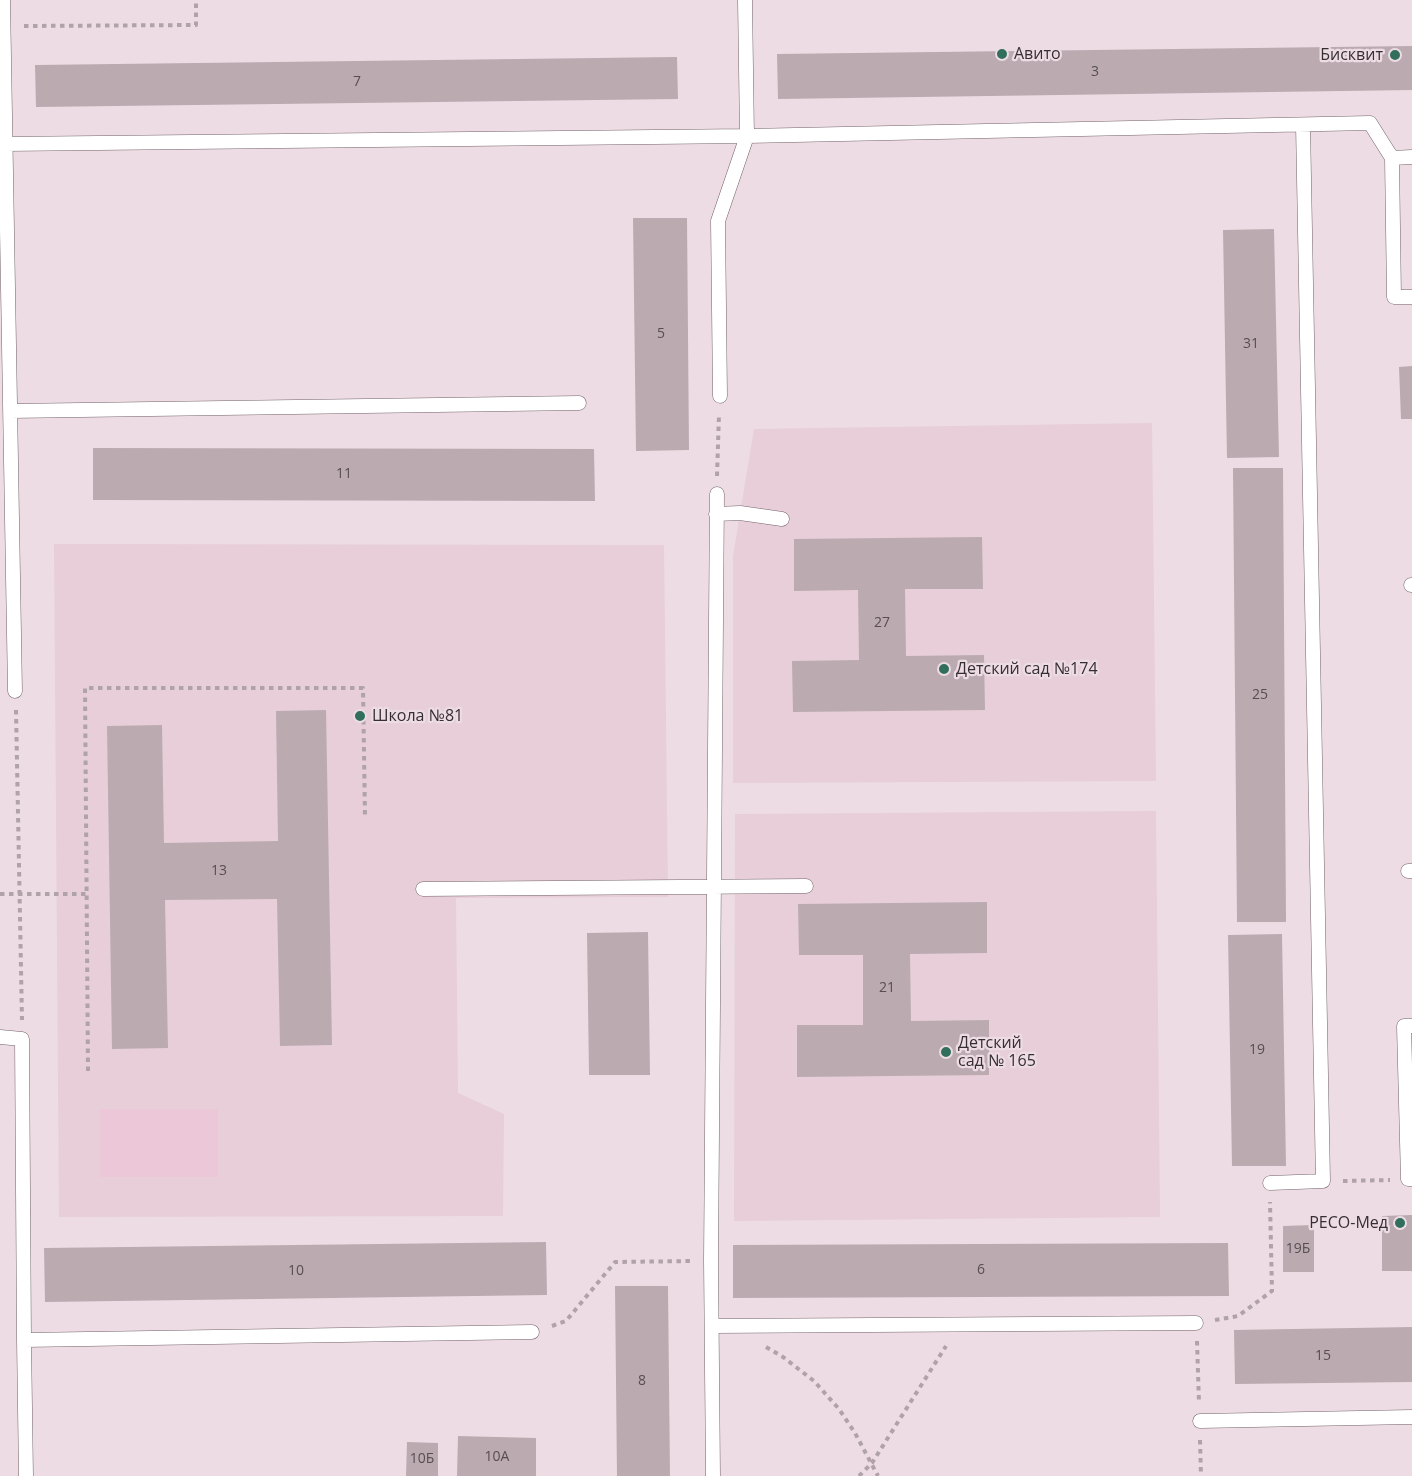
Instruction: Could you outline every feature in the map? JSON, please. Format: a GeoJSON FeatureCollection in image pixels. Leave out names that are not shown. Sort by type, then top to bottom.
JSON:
{"type":"FeatureCollection","features":[{"type":"Feature","properties":{"kind":"lane"},"geometry":{"type":"LineString","coordinates":[[3,0],[15,691]]}},
{"type":"Feature","properties":{"kind":"lane"},"geometry":{"type":"LineString","coordinates":[[720,396],[718,221],[747,136],[745,0]]}},
{"type":"Feature","properties":{"kind":"lane"},"geometry":{"type":"LineString","coordinates":[[5,144],[747,136],[1370,123],[1392,158],[1394,297],[1412,297]]}},
{"type":"Feature","properties":{"kind":"lane"},"geometry":{"type":"LineString","coordinates":[[1270,1183],[1323,1181],[1303,125]]}},
{"type":"Feature","properties":{"kind":"lane"},"geometry":{"type":"LineString","coordinates":[[1392,158],[1412,157]]}},
{"type":"Feature","properties":{"kind":"lane"},"geometry":{"type":"LineString","coordinates":[[10,411],[579,403]]}},
{"type":"Feature","properties":{"kind":"lane"},"geometry":{"type":"LineString","coordinates":[[713,1476],[711,1260],[717,494]]}},
{"type":"Feature","properties":{"kind":"lane"},"geometry":{"type":"LineString","coordinates":[[716,513],[740,513],[782,519]]}},
{"type":"Feature","properties":{"kind":"lane"},"geometry":{"type":"LineString","coordinates":[[423,888],[806,886]]}},
{"type":"Feature","properties":{"kind":"lane"},"geometry":{"type":"LineString","coordinates":[[1410,1179],[1404,1026],[1412,1026]]}},
{"type":"Feature","properties":{"kind":"lane"},"geometry":{"type":"LineString","coordinates":[[0,1037],[22,1039],[26,1476]]}},
{"type":"Feature","properties":{"kind":"lane"},"geometry":{"type":"LineString","coordinates":[[712,1326],[1196,1323]]}},
{"type":"Feature","properties":{"kind":"lane"},"geometry":{"type":"LineString","coordinates":[[24,1340],[532,1332]]}},
{"type":"Feature","properties":{"kind":"lane"},"geometry":{"type":"LineString","coordinates":[[1200,1421],[1412,1417]]}},
{"type":"Feature","properties":{"kind":"path"},"geometry":{"type":"LineString","coordinates":[[3,26],[196,24],[196,0]]}},
{"type":"Feature","properties":{"kind":"path"},"geometry":{"type":"LineString","coordinates":[[717,494],[720,396]]}},
{"type":"Feature","properties":{"kind":"path"},"geometry":{"type":"LineString","coordinates":[[88,1071],[85,688],[363,688],[364,817]]}},
{"type":"Feature","properties":{"kind":"path"},"geometry":{"type":"LineString","coordinates":[[15,691],[22,1039]]}},
{"type":"Feature","properties":{"kind":"path"},"geometry":{"type":"LineString","coordinates":[[0,894],[87,894]]}},
{"type":"Feature","properties":{"kind":"path"},"geometry":{"type":"LineString","coordinates":[[1323,1181],[1410,1179]]}},
{"type":"Feature","properties":{"kind":"path"},"geometry":{"type":"LineString","coordinates":[[1196,1323],[1238,1316],[1272,1292],[1270,1183]]}},
{"type":"Feature","properties":{"kind":"path"},"geometry":{"type":"LineString","coordinates":[[532,1332],[566,1321],[615,1262],[711,1260]]}},
{"type":"Feature","properties":{"kind":"path"},"geometry":{"type":"LineString","coordinates":[[859,1476],[872,1463],[959,1325]]}},
{"type":"Feature","properties":{"kind":"path"},"geometry":{"type":"LineString","coordinates":[[765,1347],[783,1357],[814,1381],[839,1409],[878,1476]]}},
{"type":"Feature","properties":{"kind":"shaded area","name":"Детский сад №174"},"geometry":{"type":"Polygon","coordinates":[[[1152,423],[1156,781],[733,783],[733,556],[754,429],[1152,423]]]}},
{"type":"Feature","properties":{"kind":"shaded area","name":"Школа №81"},"geometry":{"type":"Polygon","coordinates":[[[54,544],[664,545],[668,897],[456,898],[458,1093],[504,1114],[503,1216],[59,1217],[54,544]]]}},
{"type":"Feature","properties":{"kind":"shaded area","name":"Детский сад № 165"},"geometry":{"type":"Polygon","coordinates":[[[1156,811],[1160,1217],[734,1221],[735,814],[1156,811]]]}},
{"type":"Feature","properties":{"kind":"shaded area"},"geometry":{"type":"Polygon","coordinates":[[[100,1109],[218,1109],[218,1177],[100,1177],[100,1109]]]}},
{"type":"Feature","properties":{"kind":"building"},"geometry":{"type":"Polygon","coordinates":[[[1412,46],[1412,90],[778,99],[777,54],[1412,46]]]}},
{"type":"Feature","properties":{"kind":"building"},"geometry":{"type":"Polygon","coordinates":[[[677,57],[678,99],[36,107],[35,65],[677,57]]]}},
{"type":"Feature","properties":{"kind":"building"},"geometry":{"type":"Polygon","coordinates":[[[633,218],[687,218],[689,450],[636,451],[633,218]]]}},
{"type":"Feature","properties":{"kind":"building"},"geometry":{"type":"Polygon","coordinates":[[[1274,229],[1279,457],[1227,458],[1223,230],[1274,229]]]}},
{"type":"Feature","properties":{"kind":"building"},"geometry":{"type":"Polygon","coordinates":[[[1412,366],[1412,419],[1401,419],[1399,367],[1412,366]]]}},
{"type":"Feature","properties":{"kind":"building"},"geometry":{"type":"Polygon","coordinates":[[[93,448],[594,449],[595,501],[93,500],[93,448]]]}},
{"type":"Feature","properties":{"kind":"building"},"geometry":{"type":"Polygon","coordinates":[[[1233,468],[1283,468],[1286,922],[1237,922],[1233,468]]]}},
{"type":"Feature","properties":{"kind":"building"},"geometry":{"type":"Polygon","coordinates":[[[982,537],[983,589],[905,589],[906,656],[984,655],[985,710],[793,712],[792,661],[859,660],[858,590],[794,591],[794,539],[982,537]]]}},
{"type":"Feature","properties":{"kind":"building"},"geometry":{"type":"Polygon","coordinates":[[[326,710],[332,1045],[280,1046],[277,899],[165,900],[168,1048],[112,1049],[107,726],[162,725],[164,843],[278,841],[276,711],[326,710]]]}},
{"type":"Feature","properties":{"kind":"building"},"geometry":{"type":"Polygon","coordinates":[[[987,902],[987,953],[910,954],[911,1021],[989,1020],[989,1075],[797,1077],[797,1025],[863,1025],[863,955],[799,955],[798,904],[987,902]]]}},
{"type":"Feature","properties":{"kind":"building"},"geometry":{"type":"Polygon","coordinates":[[[648,932],[650,1075],[589,1075],[587,933],[648,932]]]}},
{"type":"Feature","properties":{"kind":"building"},"geometry":{"type":"Polygon","coordinates":[[[1282,934],[1286,1166],[1232,1166],[1228,935],[1282,934]]]}},
{"type":"Feature","properties":{"kind":"building"},"geometry":{"type":"Polygon","coordinates":[[[1412,1215],[1412,1271],[1382,1271],[1382,1216],[1412,1215]]]}},
{"type":"Feature","properties":{"kind":"building"},"geometry":{"type":"Polygon","coordinates":[[[1314,1225],[1314,1272],[1283,1272],[1283,1226],[1314,1225]]]}},
{"type":"Feature","properties":{"kind":"building"},"geometry":{"type":"Polygon","coordinates":[[[546,1242],[547,1295],[45,1302],[44,1248],[546,1242]]]}},
{"type":"Feature","properties":{"kind":"building"},"geometry":{"type":"Polygon","coordinates":[[[1228,1243],[1229,1296],[733,1298],[733,1245],[1228,1243]]]}},
{"type":"Feature","properties":{"kind":"building"},"geometry":{"type":"Polygon","coordinates":[[[615,1286],[668,1286],[670,1476],[617,1476],[615,1286]]]}},
{"type":"Feature","properties":{"kind":"building"},"geometry":{"type":"Polygon","coordinates":[[[1412,1327],[1412,1382],[1235,1384],[1234,1330],[1412,1327]]]}},
{"type":"Feature","properties":{"kind":"building"},"geometry":{"type":"Polygon","coordinates":[[[458,1436],[536,1438],[536,1476],[457,1476],[458,1436]]]}},
{"type":"Feature","properties":{"kind":"building"},"geometry":{"type":"Polygon","coordinates":[[[407,1442],[438,1443],[438,1476],[406,1476],[407,1442]]]}},
{"type":"Feature","properties":{"kind":"place","name":"Авито"},"geometry":{"type":"Point","coordinates":[1002,54]}},
{"type":"Feature","properties":{"kind":"place","name":"Бисквит"},"geometry":{"type":"Point","coordinates":[1395,55]}},
{"type":"Feature","properties":{"kind":"place","name":"Детский сад №174"},"geometry":{"type":"Point","coordinates":[944,669]}},
{"type":"Feature","properties":{"kind":"place","name":"Школа №81"},"geometry":{"type":"Point","coordinates":[360,716]}},
{"type":"Feature","properties":{"kind":"place","name":"Детский сад № 165"},"geometry":{"type":"Point","coordinates":[946,1052]}},
{"type":"Feature","properties":{"kind":"place","name":"РЕСО-Мед"},"geometry":{"type":"Point","coordinates":[1400,1223]}}]}
